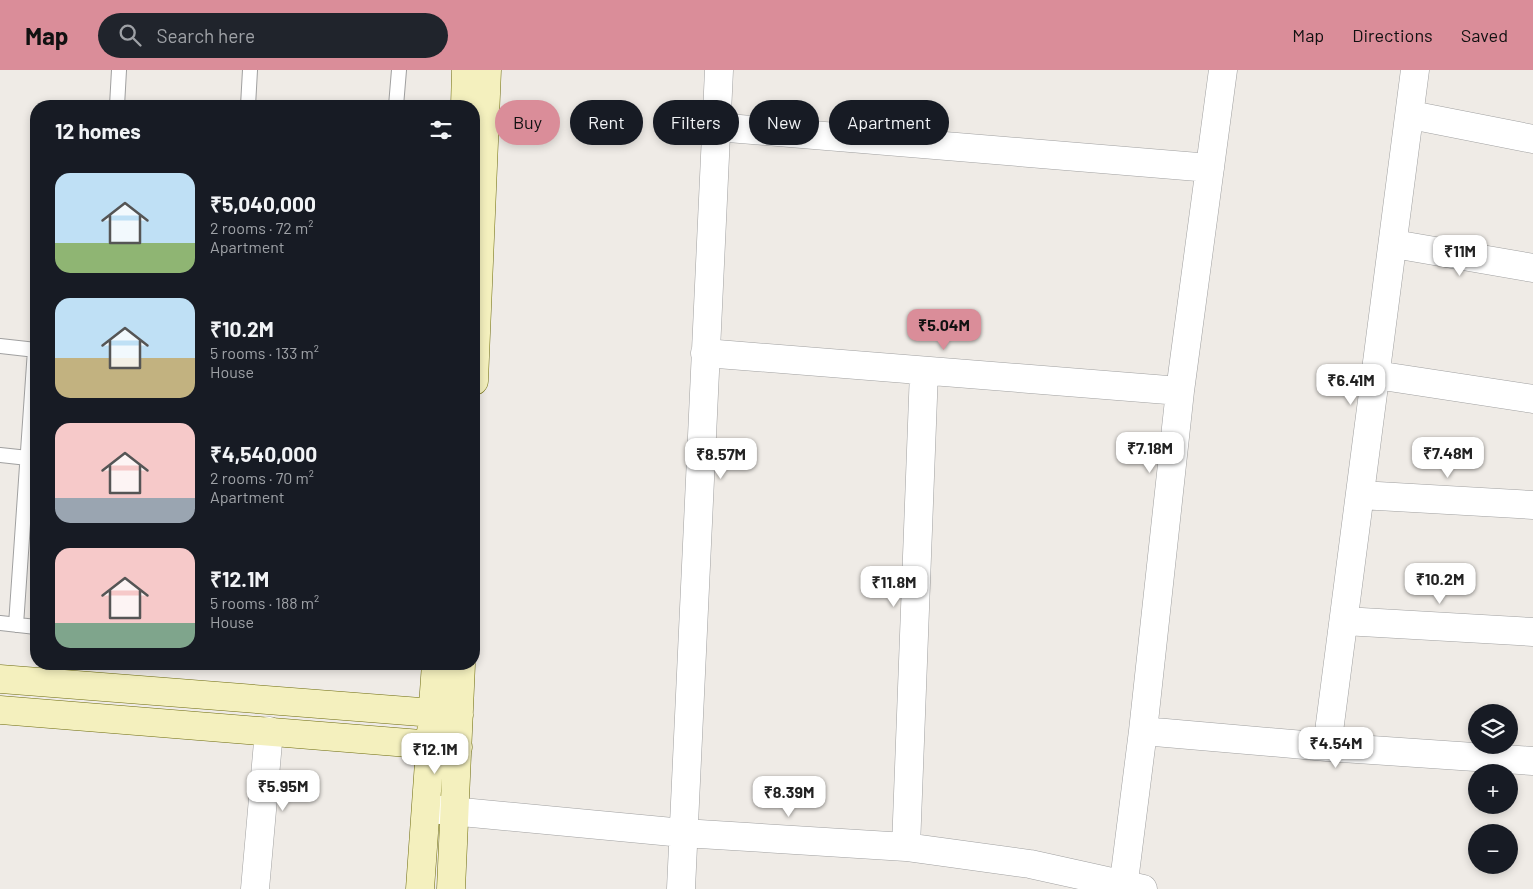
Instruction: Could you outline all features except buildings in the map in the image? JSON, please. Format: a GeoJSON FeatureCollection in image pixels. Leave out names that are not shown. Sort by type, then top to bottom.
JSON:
{"type":"FeatureCollection","features":[{"type":"Feature","properties":{"kind":"street"},"geometry":{"type":"LineString","coordinates":[[465,100],[466,70]]}},
{"type":"Feature","properties":{"kind":"street"},"geometry":{"type":"LineString","coordinates":[[480,237],[487,70]]}},
{"type":"Feature","properties":{"kind":"street"},"geometry":{"type":"LineString","coordinates":[[717,100],[719,70]]}},
{"type":"Feature","properties":{"kind":"street"},"geometry":{"type":"LineString","coordinates":[[426,808],[683,833],[906,847],[1030,864],[1130,887],[1143,731],[1180,392],[1223,70]]}},
{"type":"Feature","properties":{"kind":"street"},"geometry":{"type":"LineString","coordinates":[[1327,747],[1411,115],[1415,70]]}},
{"type":"Feature","properties":{"kind":"street"},"geometry":{"type":"LineString","coordinates":[[1411,115],[1533,139]]}},
{"type":"Feature","properties":{"kind":"street"},"geometry":{"type":"LineString","coordinates":[[739,129],[1210,168]]}},
{"type":"Feature","properties":{"kind":"street"},"geometry":{"type":"LineString","coordinates":[[682,889],[715,145]]}},
{"type":"Feature","properties":{"kind":"street"},"geometry":{"type":"LineString","coordinates":[[1394,244],[1533,268]]}},
{"type":"Feature","properties":{"kind":"street"},"geometry":{"type":"LineString","coordinates":[[705,353],[1180,392]]}},
{"type":"Feature","properties":{"kind":"street"},"geometry":{"type":"LineString","coordinates":[[906,847],[924,371]]}},
{"type":"Feature","properties":{"kind":"street"},"geometry":{"type":"LineString","coordinates":[[1376,374],[1533,399]]}},
{"type":"Feature","properties":{"kind":"street"},"geometry":{"type":"LineString","coordinates":[[1360,495],[1533,505]]}},
{"type":"Feature","properties":{"kind":"street"},"geometry":{"type":"LineString","coordinates":[[1344,621],[1533,632],[1533,626]]}},
{"type":"Feature","properties":{"kind":"street"},"geometry":{"type":"LineString","coordinates":[[420,889],[436,670]]}},
{"type":"Feature","properties":{"kind":"street"},"geometry":{"type":"LineString","coordinates":[[450,889],[461,670]]}},
{"type":"Feature","properties":{"kind":"street"},"geometry":{"type":"LineString","coordinates":[[0,679],[459,715]]}},
{"type":"Feature","properties":{"kind":"street"},"geometry":{"type":"LineString","coordinates":[[0,710],[458,747]]}},
{"type":"Feature","properties":{"kind":"street"},"geometry":{"type":"LineString","coordinates":[[1143,731],[1327,747],[1533,761]]}},
{"type":"Feature","properties":{"kind":"street"},"geometry":{"type":"LineString","coordinates":[[255,889],[269,732]]}},
{"type":"Feature","properties":{"kind":"lane"},"geometry":{"type":"LineString","coordinates":[[117,100],[119,70]]}},
{"type":"Feature","properties":{"kind":"lane"},"geometry":{"type":"LineString","coordinates":[[248,100],[250,70]]}},
{"type":"Feature","properties":{"kind":"lane"},"geometry":{"type":"LineString","coordinates":[[396,100],[399,70]]}},
{"type":"Feature","properties":{"kind":"lane"},"geometry":{"type":"LineString","coordinates":[[0,346],[30,349]]}},
{"type":"Feature","properties":{"kind":"lane"},"geometry":{"type":"LineString","coordinates":[[16,625],[30,431]]}},
{"type":"Feature","properties":{"kind":"lane"},"geometry":{"type":"LineString","coordinates":[[0,455],[28,458]]}},
{"type":"Feature","properties":{"kind":"lane"},"geometry":{"type":"LineString","coordinates":[[0,624],[30,626]]}}]}
